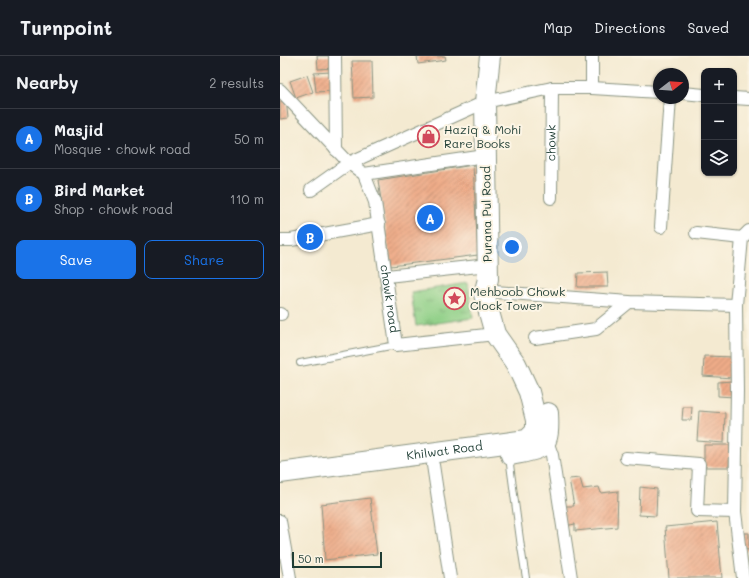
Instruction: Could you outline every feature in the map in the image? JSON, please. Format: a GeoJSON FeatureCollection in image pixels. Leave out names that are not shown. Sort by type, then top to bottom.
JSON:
{"type":"FeatureCollection","features":[{"type":"Feature","properties":{"kind":"main road","name":"Purana Pul Road"},"geometry":{"type":"LineString","coordinates":[[490,56],[486,102],[485,156],[489,282],[495,334],[516,364]]}},
{"type":"Feature","properties":{"kind":"main road"},"geometry":{"type":"LineString","coordinates":[[489,282],[499,312],[508,332],[534,372],[540,385],[547,406],[549,428],[547,441]]}},
{"type":"Feature","properties":{"kind":"main road","name":"Khilwat Road"},"geometry":{"type":"LineString","coordinates":[[280,473],[527,440],[536,431],[536,420],[529,392],[516,364]]}},
{"type":"Feature","properties":{"kind":"main road","name":"Khilwat Road"},"geometry":{"type":"LineString","coordinates":[[280,487],[508,456],[539,449],[547,441]]}},
{"type":"Feature","properties":{"kind":"street"},"geometry":{"type":"LineString","coordinates":[[335,56],[336,150]]}},
{"type":"Feature","properties":{"kind":"street"},"geometry":{"type":"LineString","coordinates":[[592,56],[592,88]]}},
{"type":"Feature","properties":{"kind":"street"},"geometry":{"type":"LineString","coordinates":[[311,190],[349,163],[486,102],[552,88],[592,88],[653,92]]}},
{"type":"Feature","properties":{"kind":"street","name":"chowk"},"geometry":{"type":"LineString","coordinates":[[551,198],[552,88]]}},
{"type":"Feature","properties":{"kind":"street"},"geometry":{"type":"LineString","coordinates":[[280,90],[336,150],[349,163],[364,174],[485,156]]}},
{"type":"Feature","properties":{"kind":"street"},"geometry":{"type":"LineString","coordinates":[[689,94],[701,95]]}},
{"type":"Feature","properties":{"kind":"street"},"geometry":{"type":"LineString","coordinates":[[737,98],[749,99]]}},
{"type":"Feature","properties":{"kind":"street"},"geometry":{"type":"LineString","coordinates":[[661,227],[670,104]]}},
{"type":"Feature","properties":{"kind":"street","name":"chowk road"},"geometry":{"type":"LineString","coordinates":[[364,174],[375,202],[396,345],[495,334]]}},
{"type":"Feature","properties":{"kind":"street"},"geometry":{"type":"LineString","coordinates":[[280,240],[291,240],[379,224]]}},
{"type":"Feature","properties":{"kind":"street"},"geometry":{"type":"LineString","coordinates":[[696,233],[746,235],[736,305],[743,392],[735,512],[743,578]]}},
{"type":"Feature","properties":{"kind":"street"},"geometry":{"type":"LineString","coordinates":[[387,276],[489,282],[629,302],[736,305]]}},
{"type":"Feature","properties":{"kind":"street"},"geometry":{"type":"LineString","coordinates":[[535,338],[596,329],[629,302]]}},
{"type":"Feature","properties":{"kind":"street"},"geometry":{"type":"LineString","coordinates":[[547,441],[552,455],[571,578]]}},
{"type":"Feature","properties":{"kind":"street"},"geometry":{"type":"LineString","coordinates":[[626,458],[699,464],[697,511],[735,512]]}},
{"type":"Feature","properties":{"kind":"street"},"geometry":{"type":"LineString","coordinates":[[433,465],[450,578]]}},
{"type":"Feature","properties":{"kind":"street"},"geometry":{"type":"LineString","coordinates":[[280,521],[290,578]]}},
{"type":"Feature","properties":{"kind":"lane"},"geometry":{"type":"LineString","coordinates":[[300,363],[396,345]]}},
{"type":"Feature","properties":{"kind":"lane"},"geometry":{"type":"LineString","coordinates":[[508,456],[526,578]]}},
{"type":"Feature","properties":{"kind":"green space"},"geometry":{"type":"Polygon","coordinates":[[[468,283],[473,318],[416,326],[411,292],[468,283]]]}},
{"type":"Feature","properties":{"kind":"building"},"geometry":{"type":"Polygon","coordinates":[[[317,56],[332,56],[333,68],[318,69],[317,56]]]}},
{"type":"Feature","properties":{"kind":"building"},"geometry":{"type":"Polygon","coordinates":[[[417,56],[445,56],[446,60],[418,64],[417,56]]]}},
{"type":"Feature","properties":{"kind":"building"},"geometry":{"type":"Polygon","coordinates":[[[352,61],[372,61],[373,97],[354,98],[352,61]]]}},
{"type":"Feature","properties":{"kind":"building"},"geometry":{"type":"Polygon","coordinates":[[[331,72],[332,91],[316,92],[314,73],[331,72]]]}},
{"type":"Feature","properties":{"kind":"building"},"geometry":{"type":"Polygon","coordinates":[[[307,75],[313,92],[296,98],[290,81],[307,75]]]}},
{"type":"Feature","properties":{"kind":"building"},"geometry":{"type":"Polygon","coordinates":[[[286,99],[288,118],[280,119],[280,100],[286,99]]]}},
{"type":"Feature","properties":{"kind":"building"},"geometry":{"type":"Polygon","coordinates":[[[473,165],[478,255],[391,266],[378,180],[473,165]]]}},
{"type":"Feature","properties":{"kind":"building"},"geometry":{"type":"Polygon","coordinates":[[[607,272],[608,287],[577,287],[578,273],[607,272]]]}},
{"type":"Feature","properties":{"kind":"building"},"geometry":{"type":"Polygon","coordinates":[[[704,356],[734,357],[732,378],[703,376],[704,356]]]}},
{"type":"Feature","properties":{"kind":"building"},"geometry":{"type":"Polygon","coordinates":[[[733,381],[734,397],[718,396],[718,382],[733,381]]]}},
{"type":"Feature","properties":{"kind":"building"},"geometry":{"type":"Polygon","coordinates":[[[683,407],[692,407],[691,420],[682,420],[683,407]]]}},
{"type":"Feature","properties":{"kind":"building"},"geometry":{"type":"Polygon","coordinates":[[[699,411],[725,413],[724,443],[697,441],[699,411]]]}},
{"type":"Feature","properties":{"kind":"building"},"geometry":{"type":"Polygon","coordinates":[[[704,445],[730,445],[729,467],[704,467],[704,445]]]}},
{"type":"Feature","properties":{"kind":"building"},"geometry":{"type":"Polygon","coordinates":[[[580,478],[583,489],[599,487],[601,493],[618,491],[617,527],[575,531],[575,524],[565,526],[563,506],[574,506],[569,479],[580,478]]]}},
{"type":"Feature","properties":{"kind":"building"},"geometry":{"type":"Polygon","coordinates":[[[640,487],[657,489],[656,516],[639,515],[640,487]]]}},
{"type":"Feature","properties":{"kind":"building"},"geometry":{"type":"Polygon","coordinates":[[[370,498],[377,554],[325,560],[321,504],[370,498]]]}},
{"type":"Feature","properties":{"kind":"building"},"geometry":{"type":"Polygon","coordinates":[[[717,522],[722,578],[669,578],[665,527],[717,522]]]}},
{"type":"Feature","properties":{"kind":"building"},"geometry":{"type":"Polygon","coordinates":[[[744,533],[749,533],[749,550],[743,549],[744,533]]]}},
{"type":"Feature","properties":{"kind":"place","name":"Haziq & Mohi Rare Books"},"geometry":{"type":"Point","coordinates":[428,137]}},
{"type":"Feature","properties":{"kind":"place","name":"Masjid"},"geometry":{"type":"Point","coordinates":[430,218]}},
{"type":"Feature","properties":{"kind":"place","name":"Bird Market"},"geometry":{"type":"Point","coordinates":[310,237]}},
{"type":"Feature","properties":{"kind":"place","name":"Mehboob Chowk Clock Tower"},"geometry":{"type":"Point","coordinates":[454,299]}}]}
